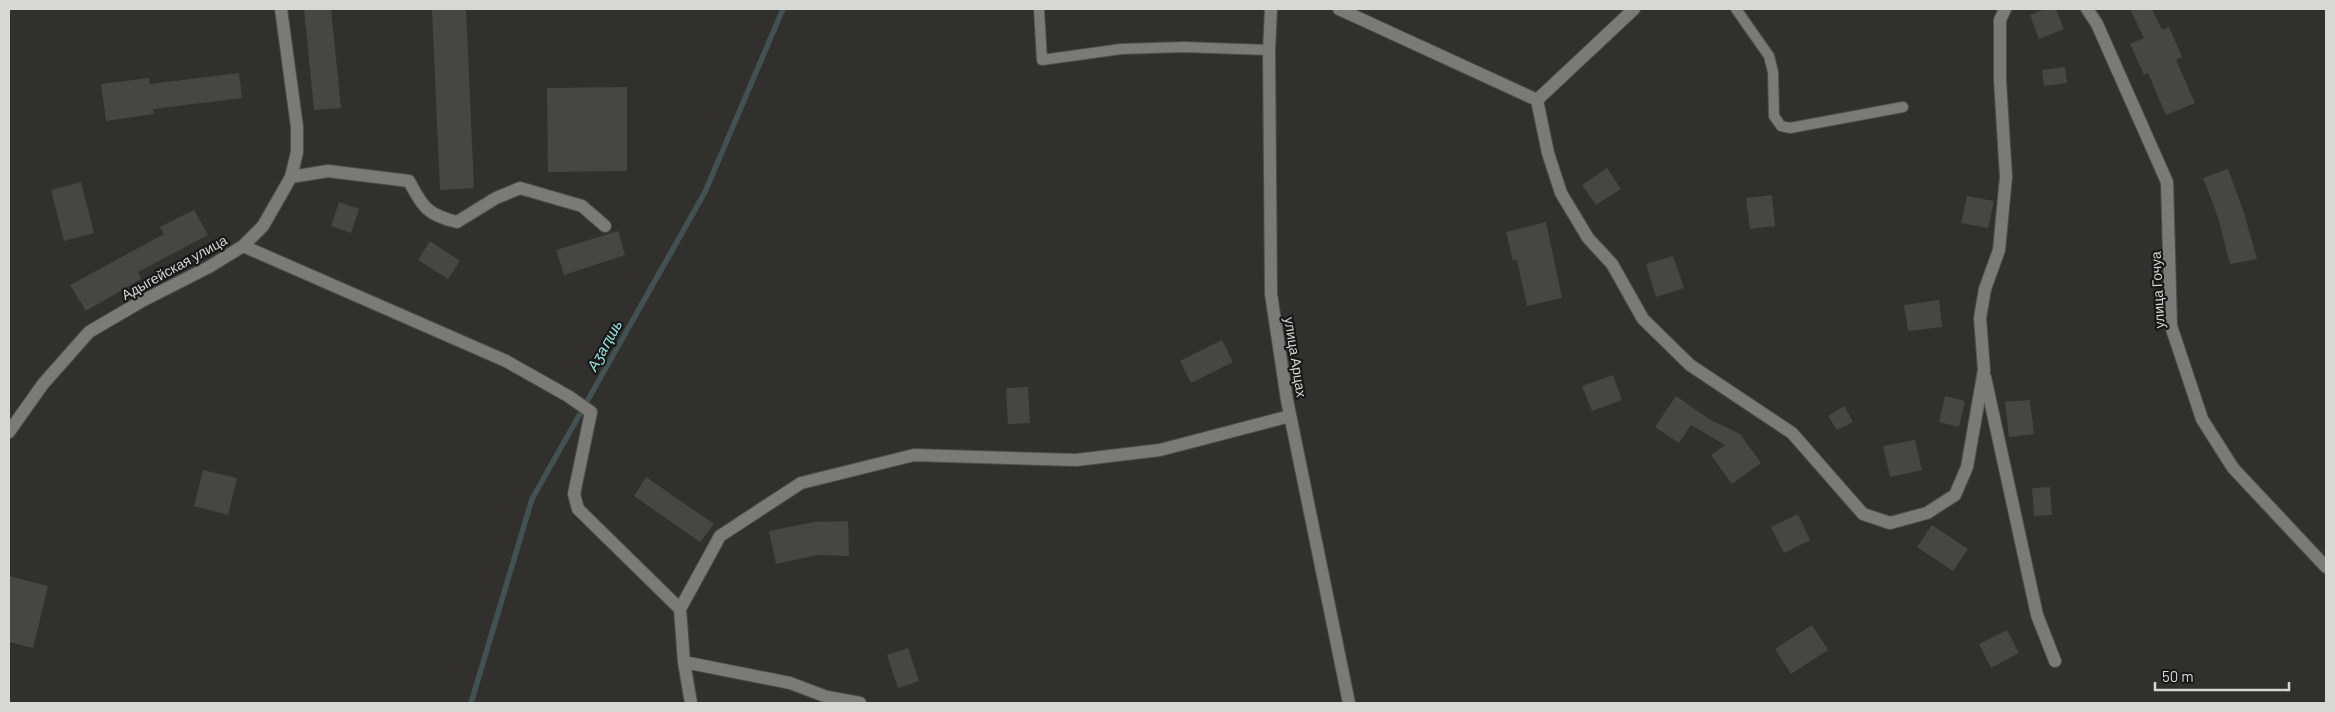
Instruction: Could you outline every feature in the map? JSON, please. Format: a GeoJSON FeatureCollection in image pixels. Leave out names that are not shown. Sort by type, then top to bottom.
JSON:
{"type":"FeatureCollection","features":[{"type":"Feature","properties":{"kind":"street","name":"Адыгейская улица"},"geometry":{"type":"LineString","coordinates":[[9,432],[43,384],[89,332],[244,246],[263,226],[291,177],[297,152],[297,128],[281,9]]}},
{"type":"Feature","properties":{"kind":"street","name":"улица Арцах"},"geometry":{"type":"LineString","coordinates":[[1271,9],[1269,50],[1271,294],[1290,416],[1349,703]]}},
{"type":"Feature","properties":{"kind":"street"},"geometry":{"type":"LineString","coordinates":[[1339,9],[1538,100]]}},
{"type":"Feature","properties":{"kind":"street"},"geometry":{"type":"LineString","coordinates":[[1538,100],[1634,9]]}},
{"type":"Feature","properties":{"kind":"street"},"geometry":{"type":"LineString","coordinates":[[2005,9],[2000,20],[2000,80],[2006,177],[1999,250],[1985,289],[1980,318],[1984,370],[2037,615],[2055,661]]}},
{"type":"Feature","properties":{"kind":"street","name":"улица Гочуа"},"geometry":{"type":"LineString","coordinates":[[2087,9],[2097,24],[2167,182],[2172,326],[2202,419],[2233,468],[2326,567]]}},
{"type":"Feature","properties":{"kind":"street"},"geometry":{"type":"LineString","coordinates":[[1538,100],[1548,153],[1561,193],[1588,238],[1612,264],[1644,319],[1690,365],[1792,433],[1862,514],[1890,523],[1927,513],[1955,495],[1967,467],[1984,370]]}},
{"type":"Feature","properties":{"kind":"street"},"geometry":{"type":"LineString","coordinates":[[291,177],[328,171],[409,182],[417,197],[435,216],[457,222],[496,198],[520,188],[582,206],[605,226]]}},
{"type":"Feature","properties":{"kind":"street"},"geometry":{"type":"LineString","coordinates":[[244,246],[506,360],[568,396],[591,412],[574,494],[578,509],[680,609]]}},
{"type":"Feature","properties":{"kind":"street"},"geometry":{"type":"LineString","coordinates":[[691,703],[684,662],[680,609],[720,536],[801,483],[914,455],[1076,460],[1160,450],[1290,416]]}},
{"type":"Feature","properties":{"kind":"street"},"geometry":{"type":"LineString","coordinates":[[684,662],[790,683],[827,697],[860,703]]}},
{"type":"Feature","properties":{"kind":"lane"},"geometry":{"type":"LineString","coordinates":[[1039,9],[1042,60],[1121,49],[1183,47],[1269,50]]}},
{"type":"Feature","properties":{"kind":"lane"},"geometry":{"type":"LineString","coordinates":[[1736,9],[1769,56],[1773,72],[1774,116],[1781,126],[1790,128],[1904,107]]}},
{"type":"Feature","properties":{"kind":"building"},"geometry":{"type":"Polygon","coordinates":[[[304,9],[331,9],[341,108],[314,110],[304,9]]]}},
{"type":"Feature","properties":{"kind":"building"},"geometry":{"type":"Polygon","coordinates":[[[432,9],[466,9],[474,188],[440,190],[432,9]]]}},
{"type":"Feature","properties":{"kind":"building"},"geometry":{"type":"Polygon","coordinates":[[[2045,9],[2056,9],[2064,29],[2039,39],[2030,15],[2045,9]]]}},
{"type":"Feature","properties":{"kind":"building"},"geometry":{"type":"Polygon","coordinates":[[[2130,9],[2152,9],[2162,30],[2169,27],[2182,57],[2176,60],[2195,103],[2166,115],[2148,73],[2144,75],[2130,44],[2144,38],[2130,9]]]}},
{"type":"Feature","properties":{"kind":"building"},"geometry":{"type":"Polygon","coordinates":[[[2065,67],[2067,83],[2044,86],[2042,70],[2065,67]]]}},
{"type":"Feature","properties":{"kind":"building"},"geometry":{"type":"Polygon","coordinates":[[[239,73],[242,98],[153,109],[154,114],[106,121],[101,84],[149,78],[150,84],[239,73]]]}},
{"type":"Feature","properties":{"kind":"building"},"geometry":{"type":"Polygon","coordinates":[[[627,87],[627,171],[548,172],[547,88],[627,87]]]}},
{"type":"Feature","properties":{"kind":"building"},"geometry":{"type":"Polygon","coordinates":[[[1607,168],[1621,189],[1596,205],[1582,185],[1607,168]]]}},
{"type":"Feature","properties":{"kind":"building"},"geometry":{"type":"Polygon","coordinates":[[[2228,169],[2244,213],[2257,259],[2230,264],[2218,217],[2203,178],[2228,169]]]}},
{"type":"Feature","properties":{"kind":"building"},"geometry":{"type":"Polygon","coordinates":[[[81,182],[94,233],[64,241],[51,190],[81,182]]]}},
{"type":"Feature","properties":{"kind":"building"},"geometry":{"type":"Polygon","coordinates":[[[1772,195],[1775,226],[1750,229],[1746,198],[1772,195]]]}},
{"type":"Feature","properties":{"kind":"building"},"geometry":{"type":"Polygon","coordinates":[[[1967,196],[1994,201],[1988,228],[1961,223],[1967,196]]]}},
{"type":"Feature","properties":{"kind":"building"},"geometry":{"type":"Polygon","coordinates":[[[339,202],[359,209],[351,233],[331,226],[339,202]]]}},
{"type":"Feature","properties":{"kind":"building"},"geometry":{"type":"Polygon","coordinates":[[[194,210],[208,235],[138,272],[141,279],[86,311],[70,285],[164,234],[160,227],[194,210]]]}},
{"type":"Feature","properties":{"kind":"building"},"geometry":{"type":"Polygon","coordinates":[[[1546,222],[1562,298],[1527,306],[1517,260],[1513,261],[1506,232],[1546,222]]]}},
{"type":"Feature","properties":{"kind":"building"},"geometry":{"type":"Polygon","coordinates":[[[618,231],[625,255],[564,275],[556,250],[618,231]]]}},
{"type":"Feature","properties":{"kind":"building"},"geometry":{"type":"Polygon","coordinates":[[[430,241],[460,261],[448,279],[418,260],[430,241]]]}},
{"type":"Feature","properties":{"kind":"building"},"geometry":{"type":"Polygon","coordinates":[[[1673,256],[1684,288],[1656,297],[1646,264],[1673,256]]]}},
{"type":"Feature","properties":{"kind":"building"},"geometry":{"type":"Polygon","coordinates":[[[1939,300],[1942,327],[1908,331],[1904,305],[1939,300]]]}},
{"type":"Feature","properties":{"kind":"building"},"geometry":{"type":"Polygon","coordinates":[[[1222,340],[1233,362],[1191,383],[1180,361],[1222,340]]]}},
{"type":"Feature","properties":{"kind":"building"},"geometry":{"type":"Polygon","coordinates":[[[1613,375],[1622,400],[1592,411],[1582,386],[1613,375]]]}},
{"type":"Feature","properties":{"kind":"building"},"geometry":{"type":"Polygon","coordinates":[[[1028,387],[1030,423],[1008,424],[1006,388],[1028,387]]]}},
{"type":"Feature","properties":{"kind":"building"},"geometry":{"type":"Polygon","coordinates":[[[1676,396],[1709,419],[1740,434],[1761,463],[1732,484],[1711,455],[1725,445],[1691,425],[1679,443],[1655,427],[1676,396]]]}},
{"type":"Feature","properties":{"kind":"building"},"geometry":{"type":"Polygon","coordinates":[[[1945,396],[1965,401],[1959,427],[1939,422],[1945,396]]]}},
{"type":"Feature","properties":{"kind":"building"},"geometry":{"type":"Polygon","coordinates":[[[2030,400],[2034,434],[2009,437],[2005,402],[2030,400]]]}},
{"type":"Feature","properties":{"kind":"building"},"geometry":{"type":"Polygon","coordinates":[[[1844,406],[1853,422],[1837,430],[1828,416],[1844,406]]]}},
{"type":"Feature","properties":{"kind":"building"},"geometry":{"type":"Polygon","coordinates":[[[1915,440],[1922,470],[1890,477],[1883,446],[1915,440]]]}},
{"type":"Feature","properties":{"kind":"building"},"geometry":{"type":"Polygon","coordinates":[[[203,470],[237,478],[228,515],[194,506],[203,470]]]}},
{"type":"Feature","properties":{"kind":"building"},"geometry":{"type":"Polygon","coordinates":[[[646,477],[714,524],[700,542],[634,496],[646,477]]]}},
{"type":"Feature","properties":{"kind":"building"},"geometry":{"type":"Polygon","coordinates":[[[2050,487],[2052,515],[2034,516],[2032,488],[2050,487]]]}},
{"type":"Feature","properties":{"kind":"building"},"geometry":{"type":"Polygon","coordinates":[[[1798,514],[1810,540],[1784,553],[1771,527],[1798,514]]]}},
{"type":"Feature","properties":{"kind":"building"},"geometry":{"type":"Polygon","coordinates":[[[848,521],[849,556],[818,555],[776,564],[769,531],[814,522],[848,521]]]}},
{"type":"Feature","properties":{"kind":"building"},"geometry":{"type":"Polygon","coordinates":[[[1932,525],[1968,549],[1953,571],[1917,547],[1932,525]]]}},
{"type":"Feature","properties":{"kind":"building"},"geometry":{"type":"Polygon","coordinates":[[[9,576],[48,586],[33,648],[9,642],[9,576]]]}},
{"type":"Feature","properties":{"kind":"building"},"geometry":{"type":"Polygon","coordinates":[[[1812,625],[1828,650],[1791,674],[1775,649],[1812,625]]]}},
{"type":"Feature","properties":{"kind":"building"},"geometry":{"type":"Polygon","coordinates":[[[2007,630],[2019,653],[1991,668],[1979,644],[2007,630]]]}},
{"type":"Feature","properties":{"kind":"building"},"geometry":{"type":"Polygon","coordinates":[[[908,648],[919,681],[898,688],[887,655],[908,648]]]}},
{"type":"Feature","properties":{"kind":"waterway","name":"Аӡаԥшь"},"geometry":{"type":"LineString","coordinates":[[471,703],[532,499],[705,192],[783,9]]}}]}
